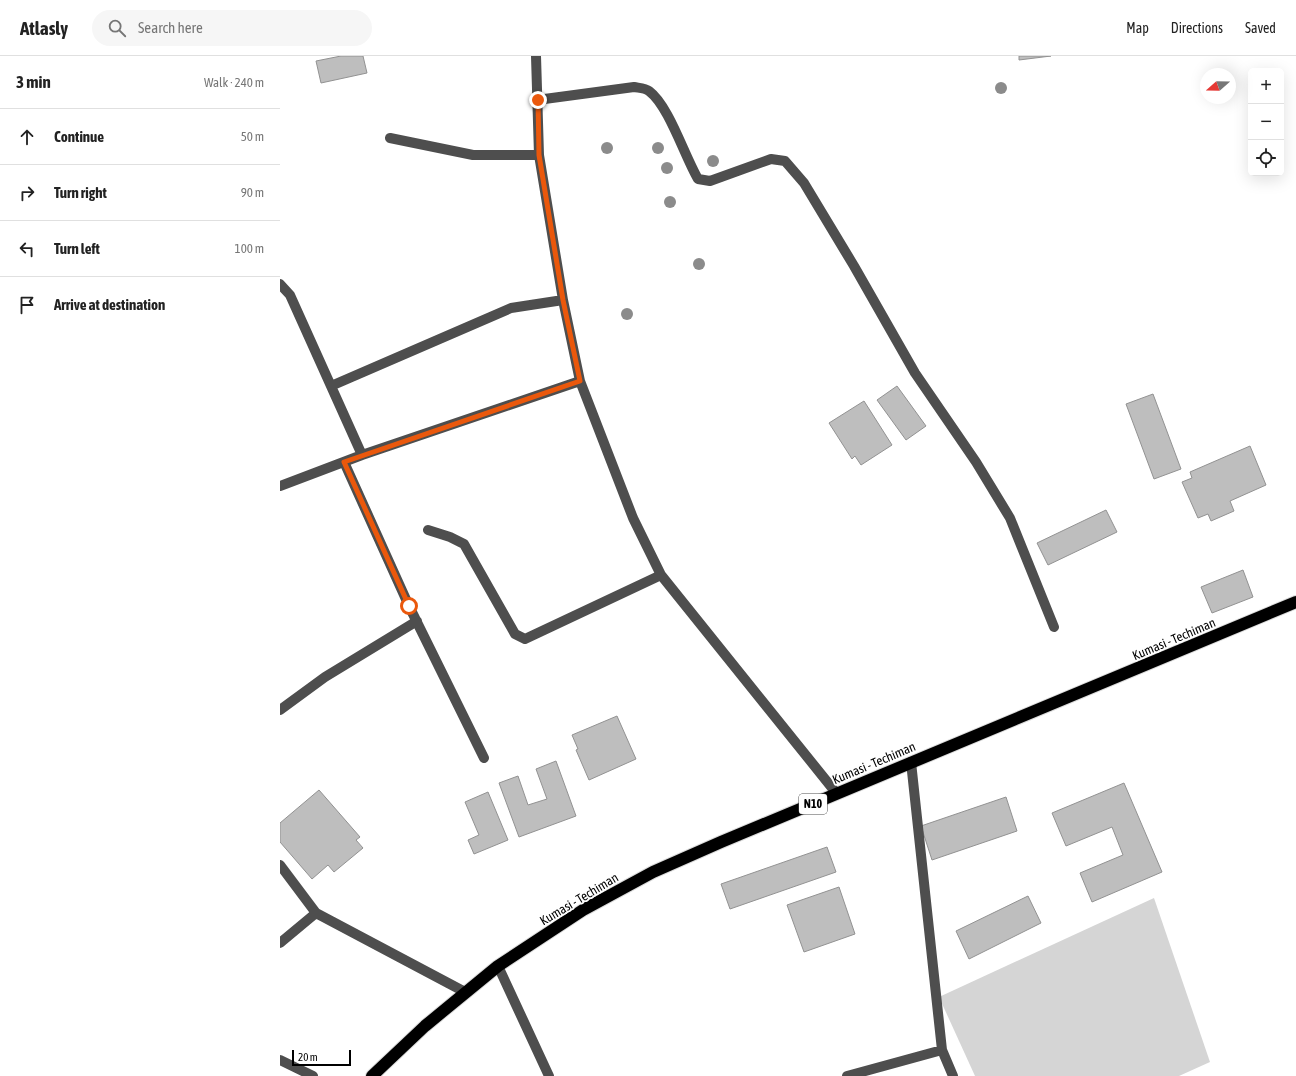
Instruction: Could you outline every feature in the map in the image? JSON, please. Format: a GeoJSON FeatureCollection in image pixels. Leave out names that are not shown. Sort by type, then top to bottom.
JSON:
{"type":"FeatureCollection","features":[{"type":"Feature","properties":{"kind":"highway","name":"Kumasi - Techiman"},"geometry":{"type":"LineString","coordinates":[[372,1076],[425,1026],[498,966],[583,910],[653,872],[911,762],[1185,650],[1296,602]]}},
{"type":"Feature","properties":{"kind":"street"},"geometry":{"type":"LineString","coordinates":[[536,56],[539,155],[563,300],[580,381],[633,518],[661,575],[837,794]]}},
{"type":"Feature","properties":{"kind":"street"},"geometry":{"type":"LineString","coordinates":[[538,100],[634,87],[648,90],[664,107],[691,167],[698,179],[710,181],[771,159],[786,161],[804,183],[854,266],[915,373],[976,462],[1010,518],[1054,627]]}},
{"type":"Feature","properties":{"kind":"street"},"geometry":{"type":"LineString","coordinates":[[390,138],[473,155],[539,155]]}},
{"type":"Feature","properties":{"kind":"street"},"geometry":{"type":"LineString","coordinates":[[280,284],[290,295],[362,455]]}},
{"type":"Feature","properties":{"kind":"street"},"geometry":{"type":"LineString","coordinates":[[331,386],[511,308],[563,300]]}},
{"type":"Feature","properties":{"kind":"street"},"geometry":{"type":"LineString","coordinates":[[280,486],[362,455],[580,381]]}},
{"type":"Feature","properties":{"kind":"street"},"geometry":{"type":"LineString","coordinates":[[344,462],[417,621],[484,758]]}},
{"type":"Feature","properties":{"kind":"street"},"geometry":{"type":"LineString","coordinates":[[428,530],[450,537],[464,544],[515,634],[525,639],[661,575]]}},
{"type":"Feature","properties":{"kind":"street"},"geometry":{"type":"LineString","coordinates":[[280,710],[326,677],[417,621]]}},
{"type":"Feature","properties":{"kind":"street"},"geometry":{"type":"LineString","coordinates":[[911,762],[942,1050],[952,1076]]}},
{"type":"Feature","properties":{"kind":"street"},"geometry":{"type":"LineString","coordinates":[[280,866],[316,912],[465,992]]}},
{"type":"Feature","properties":{"kind":"street"},"geometry":{"type":"LineString","coordinates":[[280,943],[316,912]]}},
{"type":"Feature","properties":{"kind":"street"},"geometry":{"type":"LineString","coordinates":[[498,966],[549,1076]]}},
{"type":"Feature","properties":{"kind":"street"},"geometry":{"type":"LineString","coordinates":[[846,1076],[942,1050]]}},
{"type":"Feature","properties":{"kind":"street"},"geometry":{"type":"LineString","coordinates":[[280,1060],[313,1076]]}},
{"type":"Feature","properties":{"kind":"shaded area"},"geometry":{"type":"Polygon","coordinates":[[[1154,898],[1210,1062],[1179,1076],[975,1076],[939,997],[1154,898]]]}},
{"type":"Feature","properties":{"kind":"building"},"geometry":{"type":"Polygon","coordinates":[[[341,56],[363,56],[367,73],[321,83],[316,61],[341,56]]]}},
{"type":"Feature","properties":{"kind":"building"},"geometry":{"type":"Polygon","coordinates":[[[1019,56],[1051,56],[1019,60],[1019,56]]]}},
{"type":"Feature","properties":{"kind":"building"},"geometry":{"type":"Polygon","coordinates":[[[897,386],[926,426],[906,440],[877,400],[897,386]]]}},
{"type":"Feature","properties":{"kind":"building"},"geometry":{"type":"Polygon","coordinates":[[[1153,394],[1181,469],[1154,479],[1126,404],[1153,394]]]}},
{"type":"Feature","properties":{"kind":"building"},"geometry":{"type":"Polygon","coordinates":[[[864,401],[892,445],[861,465],[855,456],[852,459],[829,423],[864,401]]]}},
{"type":"Feature","properties":{"kind":"building"},"geometry":{"type":"Polygon","coordinates":[[[1250,446],[1266,485],[1230,501],[1234,511],[1211,521],[1208,514],[1198,518],[1182,482],[1192,478],[1190,472],[1250,446]]]}},
{"type":"Feature","properties":{"kind":"building"},"geometry":{"type":"Polygon","coordinates":[[[1106,510],[1117,532],[1048,565],[1037,543],[1106,510]]]}},
{"type":"Feature","properties":{"kind":"building"},"geometry":{"type":"Polygon","coordinates":[[[1243,570],[1253,597],[1212,613],[1201,587],[1243,570]]]}},
{"type":"Feature","properties":{"kind":"building"},"geometry":{"type":"Polygon","coordinates":[[[617,716],[636,759],[589,780],[576,750],[578,749],[572,735],[617,716]]]}},
{"type":"Feature","properties":{"kind":"building"},"geometry":{"type":"Polygon","coordinates":[[[556,761],[576,816],[519,837],[499,783],[518,776],[528,805],[547,799],[536,769],[556,761]]]}},
{"type":"Feature","properties":{"kind":"building"},"geometry":{"type":"Polygon","coordinates":[[[1124,783],[1162,872],[1092,902],[1080,873],[1123,855],[1112,827],[1066,846],[1052,813],[1124,783]]]}},
{"type":"Feature","properties":{"kind":"building"},"geometry":{"type":"Polygon","coordinates":[[[319,790],[360,837],[356,840],[363,848],[334,872],[328,865],[312,879],[280,842],[280,823],[319,790]]]}},
{"type":"Feature","properties":{"kind":"building"},"geometry":{"type":"Polygon","coordinates":[[[488,792],[508,840],[474,854],[468,840],[479,835],[465,802],[488,792]]]}},
{"type":"Feature","properties":{"kind":"building"},"geometry":{"type":"Polygon","coordinates":[[[1006,797],[1017,831],[932,860],[921,826],[1006,797]]]}},
{"type":"Feature","properties":{"kind":"building"},"geometry":{"type":"Polygon","coordinates":[[[827,847],[836,872],[730,909],[721,884],[827,847]]]}},
{"type":"Feature","properties":{"kind":"building"},"geometry":{"type":"Polygon","coordinates":[[[839,887],[855,934],[804,952],[787,905],[839,887]]]}},
{"type":"Feature","properties":{"kind":"building"},"geometry":{"type":"Polygon","coordinates":[[[1028,896],[1041,923],[969,959],[956,931],[1028,896]]]}},
{"type":"Feature","properties":{"kind":"route"},"geometry":{"type":"LineString","coordinates":[[409,606],[344,462],[580,381],[563,300],[539,155],[538,100]]}}]}
